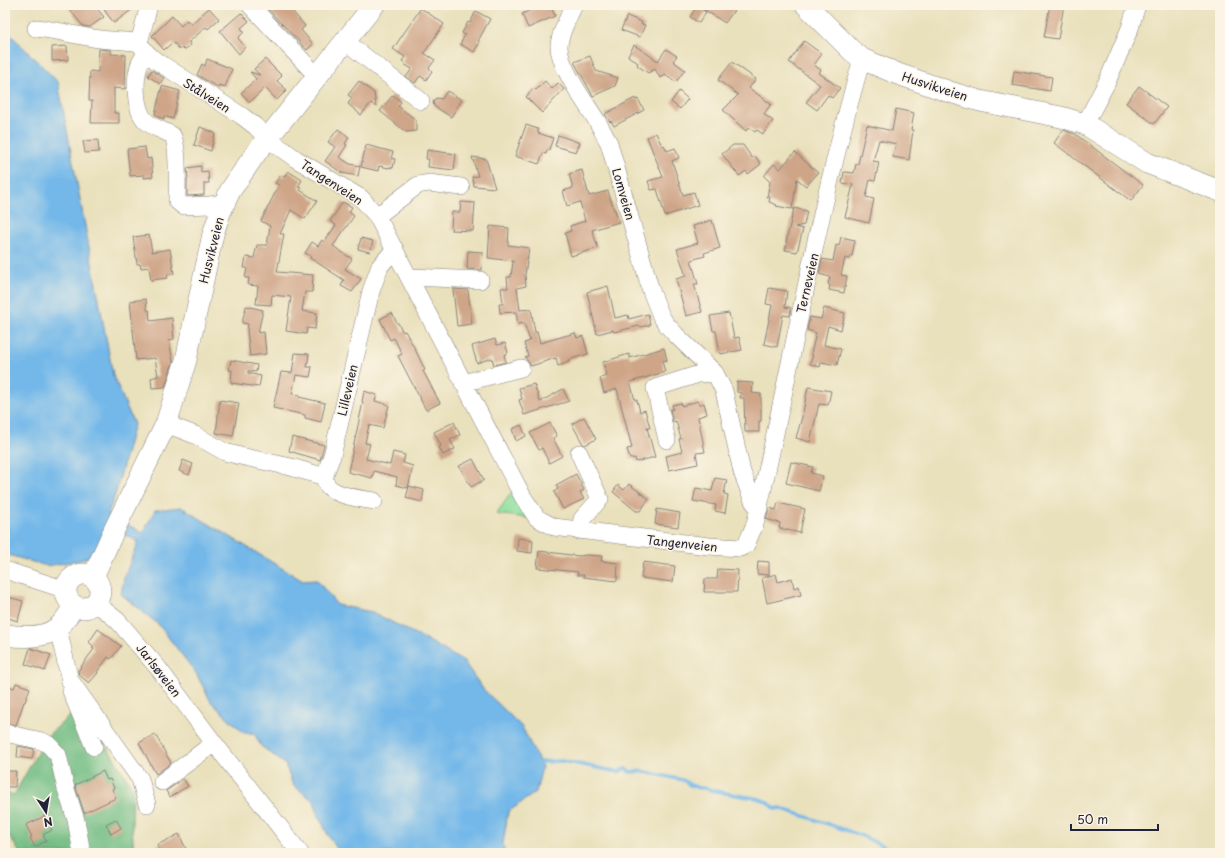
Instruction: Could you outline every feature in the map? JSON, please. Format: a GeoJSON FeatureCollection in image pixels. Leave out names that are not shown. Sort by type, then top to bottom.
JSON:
{"type":"FeatureCollection","features":[{"type":"Feature","properties":{"kind":"main road","name":"Husvikveien"},"geometry":{"type":"LineString","coordinates":[[93,577],[166,424],[182,376],[213,234],[224,203],[245,167],[374,5]]}},
{"type":"Feature","properties":{"kind":"main road","name":"Husvikveien"},"geometry":{"type":"LineString","coordinates":[[806,5],[862,59],[898,74],[950,92],[980,100],[1061,117],[1085,124],[1147,163],[1220,192]]}},
{"type":"Feature","properties":{"kind":"main road"},"geometry":{"type":"LineString","coordinates":[[5,635],[31,637],[39,636],[56,629],[70,598],[70,580],[83,574],[93,577],[100,584],[101,594],[96,603],[88,608],[78,608],[70,598]]}},
{"type":"Feature","properties":{"kind":"street"},"geometry":{"type":"LineString","coordinates":[[149,5],[137,88],[137,102],[140,113],[147,122],[174,137],[176,150],[177,201],[183,206],[224,203]]}},
{"type":"Feature","properties":{"kind":"street"},"geometry":{"type":"LineString","coordinates":[[250,5],[316,76]]}},
{"type":"Feature","properties":{"kind":"street","name":"Lomveien"},"geometry":{"type":"LineString","coordinates":[[574,5],[559,45],[563,63],[584,103],[609,143],[652,291],[661,316],[666,324],[715,373],[724,391],[742,472],[753,501],[759,509]]}},
{"type":"Feature","properties":{"kind":"street"},"geometry":{"type":"LineString","coordinates":[[1085,124],[1107,82],[1130,28],[1137,5]]}},
{"type":"Feature","properties":{"kind":"street"},"geometry":{"type":"LineString","coordinates":[[36,28],[102,39],[124,40],[143,47]]}},
{"type":"Feature","properties":{"kind":"street"},"geometry":{"type":"LineString","coordinates":[[345,41],[421,101]]}},
{"type":"Feature","properties":{"kind":"street","name":"Stålveien"},"geometry":{"type":"LineString","coordinates":[[143,47],[176,74],[242,116],[268,139]]}},
{"type":"Feature","properties":{"kind":"street","name":"Terneveien"},"geometry":{"type":"LineString","coordinates":[[759,509],[806,283],[862,59]]}},
{"type":"Feature","properties":{"kind":"street","name":"Tangenveien"},"geometry":{"type":"LineString","coordinates":[[268,139],[296,159],[361,198],[377,216],[410,277],[463,383],[530,509],[537,518],[545,524],[554,527],[580,531],[709,546],[740,548],[746,545],[750,539],[759,509]]}},
{"type":"Feature","properties":{"kind":"street"},"geometry":{"type":"LineString","coordinates":[[377,216],[418,185],[429,183],[461,187]]}},
{"type":"Feature","properties":{"kind":"street","name":"Lilleveien"},"geometry":{"type":"LineString","coordinates":[[325,477],[332,456],[371,291],[380,266],[395,249]]}},
{"type":"Feature","properties":{"kind":"street"},"geometry":{"type":"LineString","coordinates":[[410,277],[480,280]]}},
{"type":"Feature","properties":{"kind":"street"},"geometry":{"type":"LineString","coordinates":[[463,383],[521,368]]}},
{"type":"Feature","properties":{"kind":"street"},"geometry":{"type":"LineString","coordinates":[[667,440],[655,388],[699,374],[715,373]]}},
{"type":"Feature","properties":{"kind":"street"},"geometry":{"type":"LineString","coordinates":[[166,424],[195,436],[225,452],[291,467],[325,477],[325,481],[332,490],[353,497],[374,501]]}},
{"type":"Feature","properties":{"kind":"street"},"geometry":{"type":"LineString","coordinates":[[579,453],[600,499],[582,519],[580,531]]}},
{"type":"Feature","properties":{"kind":"street"},"geometry":{"type":"LineString","coordinates":[[5,570],[70,598]]}},
{"type":"Feature","properties":{"kind":"street","name":"Jarlsøveien"},"geometry":{"type":"LineString","coordinates":[[96,603],[118,621],[159,669],[300,853]]}},
{"type":"Feature","properties":{"kind":"street"},"geometry":{"type":"LineString","coordinates":[[56,629],[60,637],[70,681],[70,689],[94,747]]}},
{"type":"Feature","properties":{"kind":"street"},"geometry":{"type":"LineString","coordinates":[[70,681],[93,710],[140,779],[147,804],[162,782],[214,742]]}},
{"type":"Feature","properties":{"kind":"street"},"geometry":{"type":"LineString","coordinates":[[5,733],[42,741],[49,745],[58,755],[66,789],[76,820],[82,853]]}},
{"type":"Feature","properties":{"kind":"green space"},"geometry":{"type":"Polygon","coordinates":[[[513,491],[529,518],[496,514],[513,491]]]}},
{"type":"Feature","properties":{"kind":"green space"},"geometry":{"type":"Polygon","coordinates":[[[81,706],[133,788],[132,826],[134,853],[20,853],[5,829],[5,792],[14,795],[46,737],[81,706]]]}},
{"type":"Feature","properties":{"kind":"water"},"geometry":{"type":"Polygon","coordinates":[[[5,29],[58,82],[113,375],[134,424],[116,492],[108,514],[143,533],[155,510],[181,507],[303,581],[317,580],[337,605],[372,612],[429,641],[464,662],[483,689],[522,727],[542,767],[536,792],[508,812],[503,844],[505,853],[340,853],[328,835],[318,814],[314,801],[293,785],[285,764],[261,746],[254,733],[244,733],[211,702],[196,673],[158,624],[121,594],[124,578],[138,542],[115,528],[96,552],[81,560],[47,566],[5,554],[5,29]]]}},
{"type":"Feature","properties":{"kind":"building"},"geometry":{"type":"Polygon","coordinates":[[[66,5],[94,5],[104,17],[90,27],[83,26],[66,5]]]}},
{"type":"Feature","properties":{"kind":"building"},"geometry":{"type":"Polygon","coordinates":[[[110,5],[138,5],[114,23],[104,10],[110,5]]]}},
{"type":"Feature","properties":{"kind":"building"},"geometry":{"type":"Polygon","coordinates":[[[264,5],[287,5],[305,26],[301,30],[313,44],[307,50],[264,5]]]}},
{"type":"Feature","properties":{"kind":"building"},"geometry":{"type":"Polygon","coordinates":[[[541,5],[550,5],[555,16],[528,28],[522,14],[541,5]]]}},
{"type":"Feature","properties":{"kind":"building"},"geometry":{"type":"Polygon","coordinates":[[[697,5],[730,5],[735,9],[725,23],[697,5]]]}},
{"type":"Feature","properties":{"kind":"building"},"geometry":{"type":"Polygon","coordinates":[[[1050,5],[1064,5],[1058,39],[1044,37],[1050,5]]]}},
{"type":"Feature","properties":{"kind":"building"},"geometry":{"type":"Polygon","coordinates":[[[697,6],[706,12],[699,23],[690,17],[697,6]]]}},
{"type":"Feature","properties":{"kind":"building"},"geometry":{"type":"Polygon","coordinates":[[[209,8],[219,19],[208,29],[206,27],[189,42],[191,45],[184,50],[182,48],[180,50],[173,42],[164,50],[152,36],[172,16],[181,26],[187,20],[191,24],[209,8]]]}},
{"type":"Feature","properties":{"kind":"building"},"geometry":{"type":"Polygon","coordinates":[[[421,8],[444,24],[424,53],[435,60],[429,68],[432,71],[426,80],[420,76],[415,83],[406,77],[412,69],[402,61],[405,57],[393,49],[421,8]]]}},
{"type":"Feature","properties":{"kind":"building"},"geometry":{"type":"Polygon","coordinates":[[[476,11],[490,19],[474,52],[460,44],[465,35],[462,33],[468,22],[470,23],[476,11]]]}},
{"type":"Feature","properties":{"kind":"building"},"geometry":{"type":"Polygon","coordinates":[[[241,13],[249,21],[241,28],[244,32],[238,38],[245,47],[239,54],[220,31],[241,13]]]}},
{"type":"Feature","properties":{"kind":"building"},"geometry":{"type":"Polygon","coordinates":[[[627,16],[642,22],[641,24],[645,25],[640,37],[621,30],[627,16]]]}},
{"type":"Feature","properties":{"kind":"building"},"geometry":{"type":"Polygon","coordinates":[[[804,41],[822,54],[814,65],[821,70],[819,73],[840,88],[832,98],[828,95],[817,110],[806,102],[820,85],[789,62],[804,41]]]}},
{"type":"Feature","properties":{"kind":"building"},"geometry":{"type":"Polygon","coordinates":[[[634,45],[658,61],[666,49],[677,56],[673,61],[685,70],[676,82],[665,74],[660,78],[655,69],[648,73],[628,56],[634,45]]]}},
{"type":"Feature","properties":{"kind":"building"},"geometry":{"type":"Polygon","coordinates":[[[67,46],[68,60],[52,61],[52,47],[67,46]]]}},
{"type":"Feature","properties":{"kind":"building"},"geometry":{"type":"Polygon","coordinates":[[[99,49],[111,50],[111,54],[126,55],[125,89],[114,88],[114,113],[119,113],[119,123],[91,123],[92,101],[89,101],[90,71],[98,72],[99,49]]]}},
{"type":"Feature","properties":{"kind":"building"},"geometry":{"type":"Polygon","coordinates":[[[590,56],[596,71],[618,78],[615,86],[593,96],[574,62],[590,56]]]}},
{"type":"Feature","properties":{"kind":"building"},"geometry":{"type":"Polygon","coordinates":[[[207,59],[232,69],[225,87],[219,85],[218,87],[197,75],[202,64],[205,66],[207,59]]]}},
{"type":"Feature","properties":{"kind":"building"},"geometry":{"type":"Polygon","coordinates":[[[265,59],[282,76],[277,81],[287,90],[277,100],[265,88],[250,102],[241,93],[256,79],[250,72],[260,75],[254,69],[265,59]]]}},
{"type":"Feature","properties":{"kind":"building"},"geometry":{"type":"Polygon","coordinates":[[[732,62],[756,79],[749,88],[771,104],[764,114],[773,121],[763,134],[757,130],[755,132],[749,127],[746,131],[723,110],[738,95],[718,80],[732,62]]]}},
{"type":"Feature","properties":{"kind":"building"},"geometry":{"type":"Polygon","coordinates":[[[152,70],[164,78],[160,84],[148,76],[152,70]]]}},
{"type":"Feature","properties":{"kind":"building"},"geometry":{"type":"Polygon","coordinates":[[[1014,71],[1052,77],[1050,91],[1012,85],[1014,71]]]}},
{"type":"Feature","properties":{"kind":"building"},"geometry":{"type":"Polygon","coordinates":[[[359,81],[374,93],[376,107],[371,103],[361,115],[348,104],[352,98],[348,95],[359,81]]]}},
{"type":"Feature","properties":{"kind":"building"},"geometry":{"type":"Polygon","coordinates":[[[545,81],[552,89],[558,83],[564,89],[542,113],[526,97],[534,88],[536,90],[545,81]]]}},
{"type":"Feature","properties":{"kind":"building"},"geometry":{"type":"Polygon","coordinates":[[[162,86],[180,91],[173,119],[164,116],[164,119],[155,114],[162,86]]]}},
{"type":"Feature","properties":{"kind":"building"},"geometry":{"type":"Polygon","coordinates":[[[1139,86],[1167,107],[1154,124],[1126,103],[1139,86]]]}},
{"type":"Feature","properties":{"kind":"building"},"geometry":{"type":"Polygon","coordinates":[[[447,91],[462,100],[451,117],[434,106],[433,102],[436,98],[442,99],[447,91]]]}},
{"type":"Feature","properties":{"kind":"building"},"geometry":{"type":"Polygon","coordinates":[[[679,91],[688,99],[680,109],[671,102],[679,91]]]}},
{"type":"Feature","properties":{"kind":"building"},"geometry":{"type":"Polygon","coordinates":[[[393,95],[401,102],[398,106],[416,120],[416,131],[406,132],[380,111],[393,95]]]}},
{"type":"Feature","properties":{"kind":"building"},"geometry":{"type":"Polygon","coordinates":[[[635,98],[636,100],[638,99],[644,110],[614,126],[605,114],[635,98]]]}},
{"type":"Feature","properties":{"kind":"building"},"geometry":{"type":"Polygon","coordinates":[[[896,109],[914,113],[909,160],[893,157],[896,144],[879,140],[873,161],[879,162],[875,181],[870,180],[866,197],[874,199],[869,223],[845,217],[853,185],[842,183],[844,172],[854,173],[856,164],[858,164],[867,125],[892,131],[896,109]]]}},
{"type":"Feature","properties":{"kind":"building"},"geometry":{"type":"Polygon","coordinates":[[[526,125],[538,129],[538,133],[553,138],[549,150],[547,150],[546,154],[543,153],[539,164],[515,156],[526,125]]]}},
{"type":"Feature","properties":{"kind":"building"},"geometry":{"type":"Polygon","coordinates":[[[200,127],[215,133],[211,151],[194,145],[200,127]]]}},
{"type":"Feature","properties":{"kind":"building"},"geometry":{"type":"Polygon","coordinates":[[[338,129],[349,137],[345,144],[347,145],[339,157],[350,164],[360,166],[358,176],[342,173],[325,161],[335,147],[328,142],[338,129]]]}},
{"type":"Feature","properties":{"kind":"building"},"geometry":{"type":"Polygon","coordinates":[[[1063,130],[1075,134],[1143,185],[1131,201],[1054,143],[1063,130]]]}},
{"type":"Feature","properties":{"kind":"building"},"geometry":{"type":"Polygon","coordinates":[[[656,133],[662,146],[664,145],[667,151],[675,148],[679,158],[672,161],[683,195],[694,192],[698,205],[665,216],[657,189],[651,190],[648,181],[663,177],[647,137],[656,133]]]}},
{"type":"Feature","properties":{"kind":"building"},"geometry":{"type":"Polygon","coordinates":[[[558,135],[580,143],[576,152],[555,146],[558,135]]]}},
{"type":"Feature","properties":{"kind":"building"},"geometry":{"type":"Polygon","coordinates":[[[98,140],[99,152],[85,153],[83,141],[98,140]]]}},
{"type":"Feature","properties":{"kind":"building"},"geometry":{"type":"Polygon","coordinates":[[[366,145],[393,152],[391,158],[395,159],[393,168],[379,166],[378,171],[361,167],[366,145]]]}},
{"type":"Feature","properties":{"kind":"building"},"geometry":{"type":"Polygon","coordinates":[[[733,145],[743,145],[752,158],[755,156],[761,164],[748,174],[746,171],[739,176],[722,154],[733,145]]]}},
{"type":"Feature","properties":{"kind":"building"},"geometry":{"type":"Polygon","coordinates":[[[145,147],[147,159],[151,158],[153,177],[144,178],[144,175],[130,176],[127,149],[145,147]]]}},
{"type":"Feature","properties":{"kind":"building"},"geometry":{"type":"Polygon","coordinates":[[[427,150],[456,154],[454,170],[428,167],[429,159],[426,159],[427,150]]]}},
{"type":"Feature","properties":{"kind":"building"},"geometry":{"type":"Polygon","coordinates":[[[795,152],[818,173],[806,186],[797,179],[792,209],[776,206],[777,205],[769,202],[770,197],[767,197],[770,182],[764,176],[774,164],[780,169],[795,152]]]}},
{"type":"Feature","properties":{"kind":"building"},"geometry":{"type":"Polygon","coordinates":[[[472,157],[486,159],[495,188],[474,186],[472,177],[478,176],[472,157]]]}},
{"type":"Feature","properties":{"kind":"building"},"geometry":{"type":"Polygon","coordinates":[[[201,166],[201,172],[208,171],[209,183],[204,183],[204,195],[187,196],[187,168],[201,166]]]}},
{"type":"Feature","properties":{"kind":"building"},"geometry":{"type":"Polygon","coordinates":[[[582,170],[589,196],[608,191],[619,222],[592,230],[598,248],[571,256],[565,233],[571,231],[570,226],[585,221],[580,202],[567,206],[563,191],[573,188],[569,174],[582,170]]]}},
{"type":"Feature","properties":{"kind":"building"},"geometry":{"type":"Polygon","coordinates":[[[288,171],[302,180],[298,187],[301,188],[300,190],[317,201],[305,219],[291,210],[280,234],[284,234],[277,272],[313,275],[312,292],[305,292],[302,311],[317,313],[315,329],[307,328],[306,334],[286,331],[291,297],[272,295],[271,305],[256,304],[258,286],[248,285],[249,278],[245,278],[247,268],[244,268],[246,257],[254,258],[257,245],[267,245],[270,226],[261,221],[279,185],[275,183],[281,175],[284,177],[288,171]]]}},
{"type":"Feature","properties":{"kind":"building"},"geometry":{"type":"Polygon","coordinates":[[[343,202],[352,207],[349,212],[354,216],[333,246],[352,259],[345,269],[361,279],[352,292],[341,286],[344,280],[310,258],[311,256],[305,253],[312,242],[318,246],[322,240],[324,242],[336,225],[330,221],[343,202]]]}},
{"type":"Feature","properties":{"kind":"building"},"geometry":{"type":"Polygon","coordinates":[[[461,202],[475,203],[473,231],[451,230],[452,212],[460,212],[461,202]]]}},
{"type":"Feature","properties":{"kind":"building"},"geometry":{"type":"Polygon","coordinates":[[[794,208],[807,211],[804,225],[795,227],[803,229],[797,252],[785,250],[794,208]]]}},
{"type":"Feature","properties":{"kind":"building"},"geometry":{"type":"Polygon","coordinates":[[[712,220],[720,248],[704,253],[705,256],[691,260],[698,284],[694,284],[702,312],[686,316],[676,279],[686,276],[677,249],[698,243],[693,226],[712,220]]]}},
{"type":"Feature","properties":{"kind":"building"},"geometry":{"type":"Polygon","coordinates":[[[490,226],[509,228],[508,245],[529,248],[525,275],[526,286],[517,288],[520,310],[531,309],[535,332],[537,332],[540,343],[575,333],[577,338],[583,336],[588,354],[568,360],[569,362],[558,366],[556,358],[531,366],[525,357],[528,356],[524,343],[530,341],[524,323],[518,324],[516,312],[500,313],[499,304],[503,304],[501,288],[508,288],[507,277],[511,277],[513,261],[488,258],[490,226]]]}},
{"type":"Feature","properties":{"kind":"building"},"geometry":{"type":"Polygon","coordinates":[[[149,235],[152,252],[170,249],[174,274],[167,275],[168,278],[151,280],[149,267],[141,268],[140,264],[137,264],[133,237],[149,235]]]}},
{"type":"Feature","properties":{"kind":"building"},"geometry":{"type":"Polygon","coordinates":[[[841,237],[855,240],[852,256],[850,256],[850,259],[845,258],[841,275],[847,276],[844,293],[829,290],[830,285],[828,284],[830,277],[819,274],[822,259],[833,261],[836,245],[839,246],[841,237]]]}},
{"type":"Feature","properties":{"kind":"building"},"geometry":{"type":"Polygon","coordinates":[[[361,238],[373,241],[370,252],[358,249],[361,238]]]}},
{"type":"Feature","properties":{"kind":"building"},"geometry":{"type":"Polygon","coordinates":[[[468,251],[483,252],[482,270],[467,269],[468,251]]]}},
{"type":"Feature","properties":{"kind":"building"},"geometry":{"type":"Polygon","coordinates":[[[608,286],[615,318],[628,315],[629,319],[648,314],[650,325],[614,332],[613,330],[597,334],[587,292],[608,286]]]}},
{"type":"Feature","properties":{"kind":"building"},"geometry":{"type":"Polygon","coordinates":[[[769,288],[787,291],[785,307],[791,308],[790,316],[783,315],[777,347],[764,344],[772,305],[766,304],[769,288]]]}},
{"type":"Feature","properties":{"kind":"building"},"geometry":{"type":"Polygon","coordinates":[[[453,289],[468,290],[472,324],[457,326],[453,289]]]}},
{"type":"Feature","properties":{"kind":"building"},"geometry":{"type":"Polygon","coordinates":[[[146,299],[150,321],[172,318],[174,339],[169,340],[173,362],[165,387],[152,388],[151,378],[158,376],[155,358],[136,360],[130,301],[146,299]]]}},
{"type":"Feature","properties":{"kind":"building"},"geometry":{"type":"Polygon","coordinates":[[[246,306],[263,310],[258,333],[264,332],[266,354],[250,356],[247,330],[248,324],[242,323],[246,306]]]}},
{"type":"Feature","properties":{"kind":"building"},"geometry":{"type":"Polygon","coordinates":[[[824,308],[845,313],[841,330],[828,326],[824,345],[841,349],[837,365],[821,362],[820,367],[810,364],[813,355],[811,354],[816,333],[807,330],[810,317],[821,319],[824,308]]]}},
{"type":"Feature","properties":{"kind":"building"},"geometry":{"type":"Polygon","coordinates":[[[392,313],[397,323],[403,332],[405,331],[414,347],[425,370],[423,371],[440,403],[426,410],[398,356],[402,354],[394,338],[390,340],[380,319],[392,313]]]}},
{"type":"Feature","properties":{"kind":"building"},"geometry":{"type":"Polygon","coordinates":[[[729,313],[734,338],[739,337],[742,350],[720,354],[716,331],[713,331],[710,316],[729,313]]]}},
{"type":"Feature","properties":{"kind":"building"},"geometry":{"type":"Polygon","coordinates":[[[495,339],[497,345],[505,343],[508,353],[504,355],[506,362],[494,365],[492,358],[477,363],[472,346],[495,339]]]}},
{"type":"Feature","properties":{"kind":"building"},"geometry":{"type":"Polygon","coordinates":[[[664,348],[667,360],[662,361],[665,372],[630,382],[640,412],[645,410],[650,428],[647,428],[655,457],[636,462],[635,458],[630,459],[627,449],[632,448],[617,389],[604,393],[600,378],[607,376],[603,362],[629,354],[630,358],[664,348]]]}},
{"type":"Feature","properties":{"kind":"building"},"geometry":{"type":"Polygon","coordinates":[[[295,353],[309,354],[307,367],[312,367],[310,377],[296,375],[292,394],[325,403],[321,422],[305,418],[305,415],[273,408],[281,372],[292,373],[295,353]]]}},
{"type":"Feature","properties":{"kind":"building"},"geometry":{"type":"Polygon","coordinates":[[[231,360],[257,365],[256,372],[248,371],[248,373],[261,376],[259,387],[231,383],[232,370],[229,370],[231,360]]]}},
{"type":"Feature","properties":{"kind":"building"},"geometry":{"type":"Polygon","coordinates":[[[737,382],[753,383],[752,393],[761,394],[761,421],[759,421],[759,432],[745,432],[744,398],[740,398],[741,393],[737,392],[737,382]]]}},
{"type":"Feature","properties":{"kind":"building"},"geometry":{"type":"Polygon","coordinates":[[[534,384],[540,402],[563,389],[569,401],[524,415],[519,400],[522,399],[519,388],[534,384]]]}},
{"type":"Feature","properties":{"kind":"building"},"geometry":{"type":"Polygon","coordinates":[[[808,387],[831,391],[828,405],[819,404],[810,442],[796,438],[808,387]]]}},
{"type":"Feature","properties":{"kind":"building"},"geometry":{"type":"Polygon","coordinates":[[[364,391],[377,395],[375,401],[389,405],[383,428],[369,425],[365,443],[370,444],[366,459],[390,465],[393,452],[405,455],[403,463],[413,466],[408,488],[396,485],[397,477],[374,471],[372,478],[348,472],[364,391]]]}},
{"type":"Feature","properties":{"kind":"building"},"geometry":{"type":"Polygon","coordinates":[[[220,400],[239,403],[233,436],[216,433],[220,400]]]}},
{"type":"Feature","properties":{"kind":"building"},"geometry":{"type":"Polygon","coordinates":[[[698,401],[699,405],[704,403],[707,414],[698,417],[705,452],[696,453],[698,464],[669,470],[666,456],[682,452],[679,439],[681,439],[676,421],[673,422],[670,410],[673,409],[672,405],[681,403],[682,406],[698,401]]]}},
{"type":"Feature","properties":{"kind":"building"},"geometry":{"type":"Polygon","coordinates":[[[584,417],[596,439],[585,445],[572,424],[584,417]]]}},
{"type":"Feature","properties":{"kind":"building"},"geometry":{"type":"Polygon","coordinates":[[[454,422],[460,435],[450,440],[455,449],[443,455],[439,447],[441,446],[434,432],[454,422]]]}},
{"type":"Feature","properties":{"kind":"building"},"geometry":{"type":"Polygon","coordinates":[[[550,423],[557,436],[553,438],[562,456],[549,463],[542,448],[539,450],[530,433],[550,423]]]}},
{"type":"Feature","properties":{"kind":"building"},"geometry":{"type":"Polygon","coordinates":[[[521,425],[526,436],[516,441],[512,429],[521,425]]]}},
{"type":"Feature","properties":{"kind":"building"},"geometry":{"type":"Polygon","coordinates":[[[292,437],[324,445],[320,460],[289,451],[292,437]]]}},
{"type":"Feature","properties":{"kind":"building"},"geometry":{"type":"Polygon","coordinates":[[[473,459],[484,480],[471,487],[459,466],[473,459]]]}},
{"type":"Feature","properties":{"kind":"building"},"geometry":{"type":"Polygon","coordinates":[[[183,460],[193,464],[189,475],[179,471],[183,460]]]}},
{"type":"Feature","properties":{"kind":"building"},"geometry":{"type":"Polygon","coordinates":[[[791,462],[813,467],[811,473],[823,476],[819,491],[786,483],[791,462]]]}},
{"type":"Feature","properties":{"kind":"building"},"geometry":{"type":"Polygon","coordinates":[[[576,474],[584,490],[580,492],[584,499],[563,509],[554,492],[558,489],[556,485],[576,474]]]}},
{"type":"Feature","properties":{"kind":"building"},"geometry":{"type":"Polygon","coordinates":[[[715,478],[727,480],[724,494],[728,495],[725,513],[715,511],[716,505],[693,501],[696,488],[712,491],[715,478]]]}},
{"type":"Feature","properties":{"kind":"building"},"geometry":{"type":"Polygon","coordinates":[[[629,484],[649,499],[640,511],[636,511],[613,492],[618,485],[624,490],[629,484]]]}},
{"type":"Feature","properties":{"kind":"building"},"geometry":{"type":"Polygon","coordinates":[[[409,486],[424,490],[422,502],[406,498],[409,486]]]}},
{"type":"Feature","properties":{"kind":"building"},"geometry":{"type":"Polygon","coordinates":[[[778,503],[805,509],[800,533],[779,528],[780,523],[766,519],[769,508],[776,510],[778,503]]]}},
{"type":"Feature","properties":{"kind":"building"},"geometry":{"type":"Polygon","coordinates":[[[657,509],[680,513],[678,527],[655,524],[657,509]]]}},
{"type":"Feature","properties":{"kind":"building"},"geometry":{"type":"Polygon","coordinates":[[[518,538],[533,540],[532,553],[517,551],[518,538]]]}},
{"type":"Feature","properties":{"kind":"building"},"geometry":{"type":"Polygon","coordinates":[[[539,551],[579,556],[602,556],[601,561],[618,563],[617,581],[583,577],[584,575],[577,575],[578,572],[537,568],[539,551]]]}},
{"type":"Feature","properties":{"kind":"building"},"geometry":{"type":"Polygon","coordinates":[[[758,561],[769,562],[769,575],[757,574],[758,561]]]}},
{"type":"Feature","properties":{"kind":"building"},"geometry":{"type":"Polygon","coordinates":[[[643,562],[675,566],[673,582],[641,578],[643,562]]]}},
{"type":"Feature","properties":{"kind":"building"},"geometry":{"type":"Polygon","coordinates":[[[718,569],[738,570],[737,592],[704,592],[705,579],[717,579],[718,569]]]}},
{"type":"Feature","properties":{"kind":"building"},"geometry":{"type":"Polygon","coordinates":[[[776,574],[778,582],[792,578],[794,588],[799,586],[801,595],[767,603],[762,578],[776,574]]]}},
{"type":"Feature","properties":{"kind":"building"},"geometry":{"type":"Polygon","coordinates":[[[8,597],[23,601],[18,621],[5,617],[5,607],[8,597]]]}},
{"type":"Feature","properties":{"kind":"building"},"geometry":{"type":"Polygon","coordinates":[[[98,629],[121,646],[111,659],[108,657],[97,672],[98,673],[89,683],[79,675],[78,671],[94,649],[89,642],[98,629]]]}},
{"type":"Feature","properties":{"kind":"building"},"geometry":{"type":"Polygon","coordinates":[[[30,648],[51,655],[45,671],[25,664],[30,648]]]}},
{"type":"Feature","properties":{"kind":"building"},"geometry":{"type":"Polygon","coordinates":[[[16,683],[30,688],[16,725],[5,723],[5,685],[14,688],[16,683]]]}},
{"type":"Feature","properties":{"kind":"building"},"geometry":{"type":"Polygon","coordinates":[[[155,734],[171,763],[156,774],[139,743],[155,734]]]}},
{"type":"Feature","properties":{"kind":"building"},"geometry":{"type":"Polygon","coordinates":[[[18,746],[34,749],[32,759],[17,757],[18,746]]]}},
{"type":"Feature","properties":{"kind":"building"},"geometry":{"type":"Polygon","coordinates":[[[5,771],[16,771],[15,787],[5,787],[5,771]]]}},
{"type":"Feature","properties":{"kind":"building"},"geometry":{"type":"Polygon","coordinates":[[[103,771],[107,780],[110,779],[116,798],[84,813],[75,785],[103,771]]]}},
{"type":"Feature","properties":{"kind":"building"},"geometry":{"type":"Polygon","coordinates":[[[183,779],[188,786],[170,797],[166,791],[183,779]]]}},
{"type":"Feature","properties":{"kind":"building"},"geometry":{"type":"Polygon","coordinates":[[[45,816],[52,830],[43,835],[46,841],[35,847],[30,838],[32,837],[26,825],[45,816]]]}},
{"type":"Feature","properties":{"kind":"building"},"geometry":{"type":"Polygon","coordinates":[[[116,819],[121,828],[111,834],[106,824],[116,819]]]}},
{"type":"Feature","properties":{"kind":"building"},"geometry":{"type":"Polygon","coordinates":[[[179,834],[188,853],[161,853],[157,845],[179,834]]]}},
{"type":"Feature","properties":{"kind":"waterway"},"geometry":{"type":"LineString","coordinates":[[540,762],[561,761],[619,772],[625,768],[630,772],[641,771],[683,780],[690,785],[699,788],[760,799],[772,805],[775,809],[780,808],[842,829],[902,853]]}},
{"type":"Feature","properties":{"kind":"waterway"},"geometry":{"type":"LineString","coordinates":[[926,853],[938,853]]}}]}
